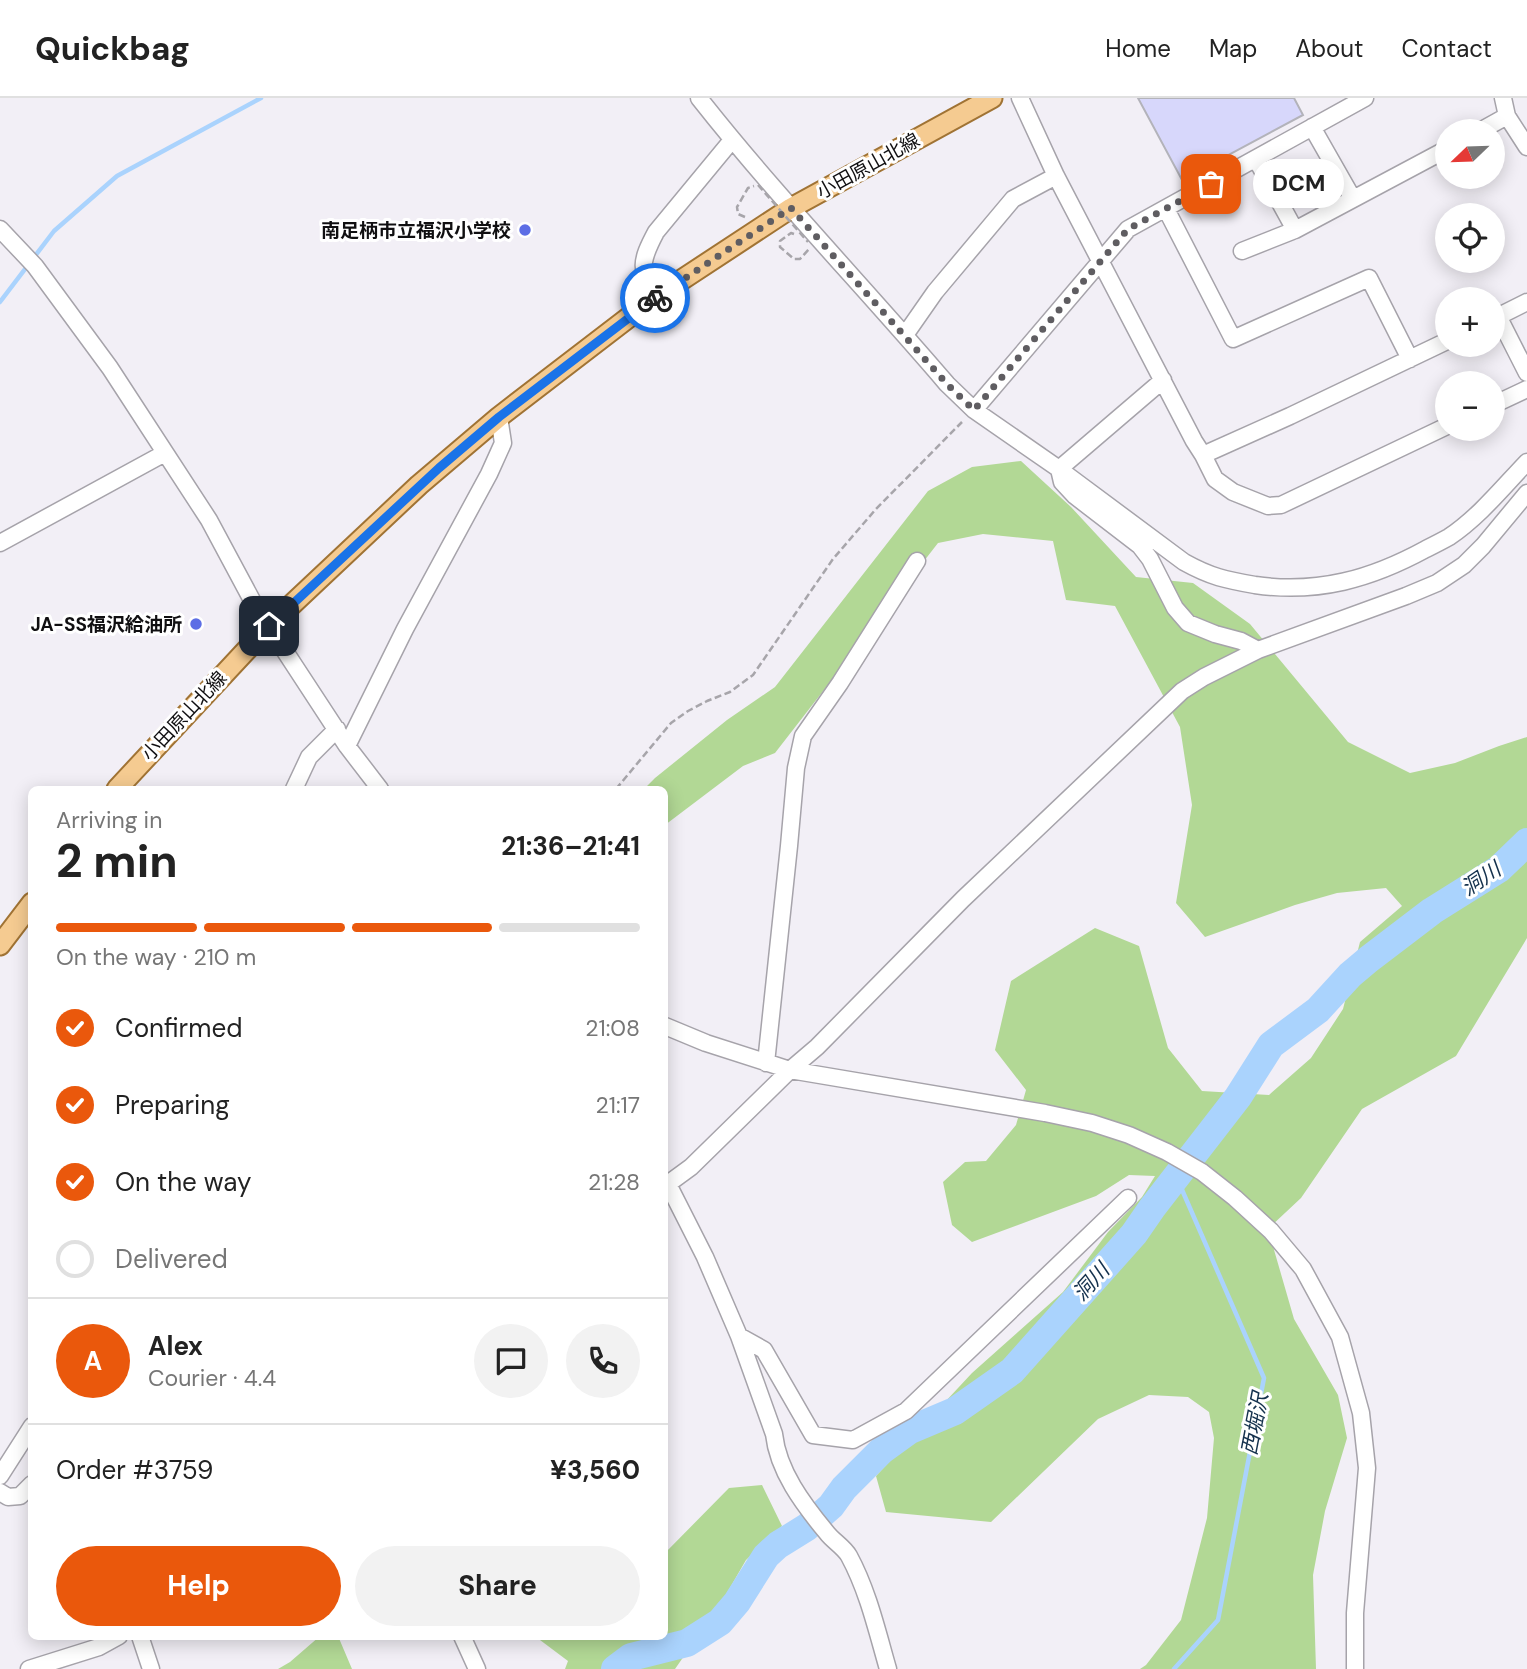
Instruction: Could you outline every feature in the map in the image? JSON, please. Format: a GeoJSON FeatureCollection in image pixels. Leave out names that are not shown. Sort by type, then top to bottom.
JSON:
{"type":"FeatureCollection","features":[{"type":"Feature","properties":{"kind":"main road","name":"小田原山北線"},"geometry":{"type":"LineString","coordinates":[[120,786],[269,626],[419,485],[499,417],[654,298],[791,208],[992,98]]}},
{"type":"Feature","properties":{"kind":"main road"},"geometry":{"type":"LineString","coordinates":[[1,940],[28,908]]}},
{"type":"Feature","properties":{"kind":"street"},"geometry":{"type":"LineString","coordinates":[[699,98],[763,183],[791,208],[812,238],[974,410],[1201,572],[1223,580],[1280,588],[1328,586],[1362,577],[1400,563],[1449,537],[1478,513],[1527,462]]}},
{"type":"Feature","properties":{"kind":"street"},"geometry":{"type":"LineString","coordinates":[[1020,98],[1056,176],[1215,479],[1233,492],[1268,506],[1281,505],[1435,432]]}},
{"type":"Feature","properties":{"kind":"street"},"geometry":{"type":"LineString","coordinates":[[974,410],[1128,229],[1365,98]]}},
{"type":"Feature","properties":{"kind":"street"},"geometry":{"type":"LineString","coordinates":[[1503,98],[1507,116],[1527,148]]}},
{"type":"Feature","properties":{"kind":"street"},"geometry":{"type":"LineString","coordinates":[[1502,119],[1507,116]]}},
{"type":"Feature","properties":{"kind":"street"},"geometry":{"type":"LineString","coordinates":[[1312,127],[1353,200]]}},
{"type":"Feature","properties":{"kind":"street"},"geometry":{"type":"LineString","coordinates":[[654,298],[644,278],[643,260],[648,247],[656,232],[732,140]]}},
{"type":"Feature","properties":{"kind":"street"},"geometry":{"type":"LineString","coordinates":[[1242,251],[1295,230],[1435,156]]}},
{"type":"Feature","properties":{"kind":"street"},"geometry":{"type":"LineString","coordinates":[[1256,159],[1295,230]]}},
{"type":"Feature","properties":{"kind":"street"},"geometry":{"type":"LineString","coordinates":[[905,335],[935,292],[1013,199],[1056,176]]}},
{"type":"Feature","properties":{"kind":"street"},"geometry":{"type":"LineString","coordinates":[[1166,209],[1233,339],[1369,278],[1410,359]]}},
{"type":"Feature","properties":{"kind":"street"},"geometry":{"type":"LineString","coordinates":[[0,229],[23,252],[110,368],[209,520],[253,603],[347,746],[378,786]]}},
{"type":"Feature","properties":{"kind":"street"},"geometry":{"type":"LineString","coordinates":[[1505,312],[1527,302]]}},
{"type":"Feature","properties":{"kind":"street"},"geometry":{"type":"LineString","coordinates":[[1505,334],[1527,373]]}},
{"type":"Feature","properties":{"kind":"street"},"geometry":{"type":"LineString","coordinates":[[1203,455],[1435,347]]}},
{"type":"Feature","properties":{"kind":"street"},"geometry":{"type":"LineString","coordinates":[[1059,469],[1163,380]]}},
{"type":"Feature","properties":{"kind":"street"},"geometry":{"type":"LineString","coordinates":[[1505,399],[1527,388]]}},
{"type":"Feature","properties":{"kind":"street"},"geometry":{"type":"LineString","coordinates":[[347,746],[405,629],[489,474],[503,443],[499,417]]}},
{"type":"Feature","properties":{"kind":"street"},"geometry":{"type":"LineString","coordinates":[[0,543],[164,453]]}},
{"type":"Feature","properties":{"kind":"street"},"geometry":{"type":"LineString","coordinates":[[1059,469],[1062,482],[1075,496],[1140,546],[1150,559],[1175,608],[1188,623],[1241,641],[1258,650]]}},
{"type":"Feature","properties":{"kind":"street"},"geometry":{"type":"LineString","coordinates":[[668,1184],[691,1167],[817,1047],[963,899],[1175,697],[1204,677],[1258,650],[1437,583],[1464,565],[1483,546],[1527,493]]}},
{"type":"Feature","properties":{"kind":"street"},"geometry":{"type":"LineString","coordinates":[[765,1063],[796,768],[803,736],[917,561]]}},
{"type":"Feature","properties":{"kind":"street"},"geometry":{"type":"LineString","coordinates":[[295,786],[309,757],[337,730]]}},
{"type":"Feature","properties":{"kind":"street"},"geometry":{"type":"LineString","coordinates":[[668,1027],[706,1044],[790,1070],[1092,1123],[1129,1135],[1167,1152],[1202,1172],[1236,1198],[1271,1231],[1303,1269],[1340,1337],[1361,1413],[1367,1468],[1355,1613],[1355,1669]]}},
{"type":"Feature","properties":{"kind":"street"},"geometry":{"type":"LineString","coordinates":[[668,1189],[705,1257],[739,1336],[791,1484],[828,1535],[848,1554],[869,1600],[888,1669]]}},
{"type":"Feature","properties":{"kind":"street"},"geometry":{"type":"LineString","coordinates":[[739,1336],[764,1350],[813,1435],[853,1440],[906,1410],[1128,1198]]}},
{"type":"Feature","properties":{"kind":"street"},"geometry":{"type":"LineString","coordinates":[[0,1476],[28,1432]]}},
{"type":"Feature","properties":{"kind":"street"},"geometry":{"type":"LineString","coordinates":[[0,1492],[8,1497],[20,1496],[28,1488]]}},
{"type":"Feature","properties":{"kind":"street"},"geometry":{"type":"LineString","coordinates":[[29,1669],[99,1647],[112,1640]]}},
{"type":"Feature","properties":{"kind":"street"},"geometry":{"type":"LineString","coordinates":[[141,1640],[150,1669]]}},
{"type":"Feature","properties":{"kind":"street"},"geometry":{"type":"LineString","coordinates":[[464,1640],[477,1669]]}},
{"type":"Feature","properties":{"kind":"path"},"geometry":{"type":"LineString","coordinates":[[763,183],[763,206]]}},
{"type":"Feature","properties":{"kind":"path"},"geometry":{"type":"LineString","coordinates":[[746,217],[738,214],[737,207],[748,188],[763,183]]}},
{"type":"Feature","properties":{"kind":"path"},"geometry":{"type":"LineString","coordinates":[[763,183],[812,238]]}},
{"type":"Feature","properties":{"kind":"path"},"geometry":{"type":"LineString","coordinates":[[791,233],[812,238],[809,250],[800,259],[794,259],[780,247],[780,241],[791,233]]}},
{"type":"Feature","properties":{"kind":"path"},"geometry":{"type":"LineString","coordinates":[[618,786],[671,723],[707,701],[730,692],[753,675],[833,559],[876,509],[974,410]]}},
{"type":"Feature","properties":{"kind":"green space"},"geometry":{"type":"Polygon","coordinates":[[[1021,461],[1071,507],[1136,577],[1193,583],[1250,624],[1348,742],[1410,773],[1455,763],[1527,737],[1527,938],[1456,1056],[1362,1109],[1301,1198],[1268,1229],[1294,1319],[1338,1395],[1347,1438],[1325,1511],[1313,1575],[1316,1669],[1140,1669],[1181,1620],[1207,1518],[1214,1438],[1209,1412],[1188,1397],[1149,1395],[1098,1419],[991,1522],[886,1512],[876,1476],[972,1373],[1063,1292],[1108,1232],[1142,1197],[1155,1176],[1129,1175],[1096,1196],[972,1242],[952,1225],[943,1182],[965,1162],[986,1161],[1016,1125],[1026,1090],[995,1050],[1011,981],[1095,928],[1139,946],[1168,1048],[1202,1091],[1269,1095],[1311,1058],[1343,1009],[1360,942],[1402,906],[1386,888],[1337,893],[1205,937],[1176,903],[1192,805],[1180,727],[1115,606],[1066,600],[1053,541],[983,534],[938,543],[775,753],[743,766],[668,823],[668,786],[647,786],[727,720],[775,687],[928,491],[972,467],[1021,461]]]}},
{"type":"Feature","properties":{"kind":"green space"},"geometry":{"type":"Polygon","coordinates":[[[762,1485],[782,1526],[746,1560],[723,1600],[675,1669],[565,1669],[568,1661],[540,1640],[668,1640],[668,1550],[729,1488],[762,1485]]]}},
{"type":"Feature","properties":{"kind":"green space"},"geometry":{"type":"Polygon","coordinates":[[[315,1640],[340,1640],[352,1669],[278,1669],[315,1640]]]}},
{"type":"Feature","properties":{"kind":"building"},"geometry":{"type":"Polygon","coordinates":[[[1138,98],[1294,98],[1303,115],[1182,180],[1138,98]]]}},
{"type":"Feature","properties":{"kind":"waterway"},"geometry":{"type":"LineString","coordinates":[[0,302],[54,231],[117,176],[261,98]]}},
{"type":"Feature","properties":{"kind":"waterway","name":"洞川"},"geometry":{"type":"LineString","coordinates":[[615,1669],[631,1657],[687,1643],[720,1622],[737,1602],[766,1556],[831,1506],[844,1488],[881,1451],[910,1430],[955,1411],[1012,1371],[1134,1234],[1238,1097],[1271,1045],[1318,1010],[1350,975],[1369,959],[1432,911],[1499,869],[1527,842]]}},
{"type":"Feature","properties":{"kind":"waterway","name":"西堀沢"},"geometry":{"type":"LineString","coordinates":[[1174,1669],[1218,1620],[1264,1378],[1176,1176]]}},
{"type":"Feature","properties":{"kind":"way so far"},"geometry":{"type":"LineString","coordinates":[[655,298],[791,208],[947,384],[974,410],[1128,229],[1211,184]]}},
{"type":"Feature","properties":{"kind":"place","name":"DCM"},"geometry":{"type":"Point","coordinates":[1211,184]}},
{"type":"Feature","properties":{"kind":"place","name":"南足柄市立福沢小学校"},"geometry":{"type":"Point","coordinates":[525,230]}},
{"type":"Feature","properties":{"kind":"place","name":"JA-SS福沢給油所"},"geometry":{"type":"Point","coordinates":[196,624]}},
{"type":"Feature","properties":{"kind":"route"},"geometry":{"type":"LineString","coordinates":[[269,626],[419,485],[499,417],[655,298]]}}]}
